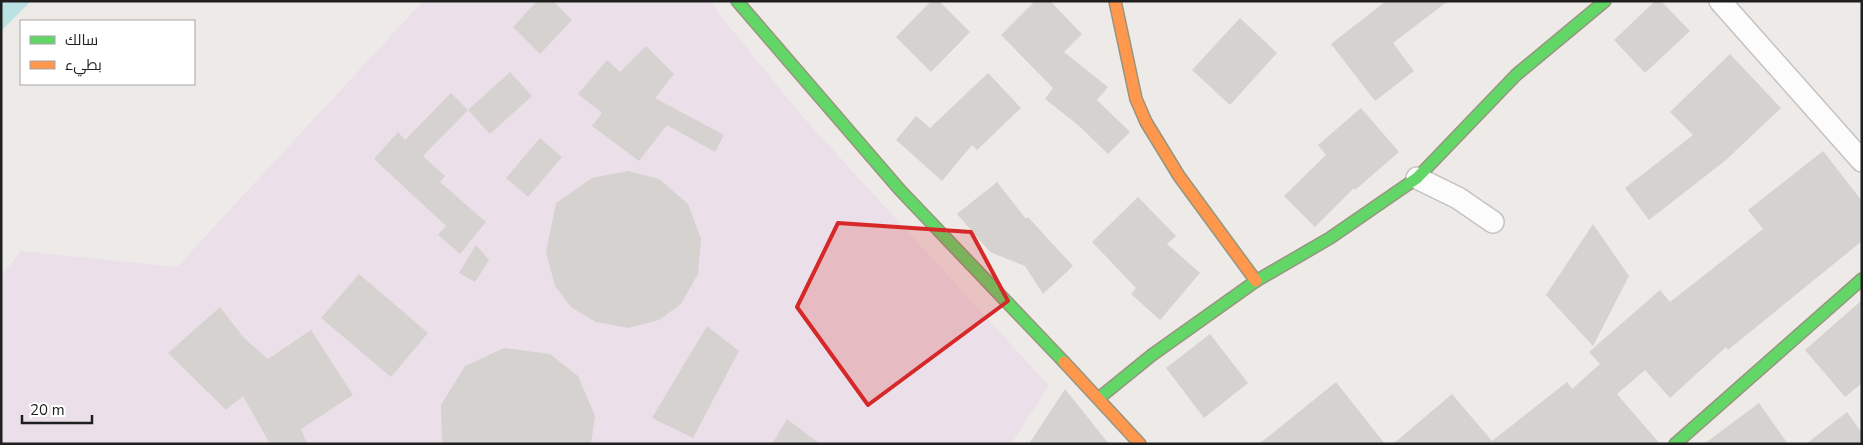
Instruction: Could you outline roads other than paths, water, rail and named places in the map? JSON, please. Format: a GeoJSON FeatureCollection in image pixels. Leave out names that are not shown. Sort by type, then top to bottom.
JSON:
{"type":"FeatureCollection","features":[{"type":"Feature","properties":{"kind":"street"},"geometry":{"type":"LineString","coordinates":[[737,1],[900,190],[1099,398],[1140,444]]}},
{"type":"Feature","properties":{"kind":"street"},"geometry":{"type":"LineString","coordinates":[[1115,1],[1123,30],[1136,99],[1146,122],[1179,176],[1256,281]]}},
{"type":"Feature","properties":{"kind":"street"},"geometry":{"type":"LineString","coordinates":[[1099,398],[1152,355],[1256,281],[1330,238],[1417,178],[1510,81],[1604,1]]}},
{"type":"Feature","properties":{"kind":"street"},"geometry":{"type":"LineString","coordinates":[[1720,1],[1862,161]]}},
{"type":"Feature","properties":{"kind":"street"},"geometry":{"type":"LineString","coordinates":[[1417,178],[1458,198],[1493,222]]}},
{"type":"Feature","properties":{"kind":"street"},"geometry":{"type":"LineString","coordinates":[[1675,444],[1862,279]]}},
{"type":"Feature","properties":{"kind":"water"},"geometry":{"type":"Polygon","coordinates":[[[1,1],[31,1],[1,31],[1,1]]]}}]}
